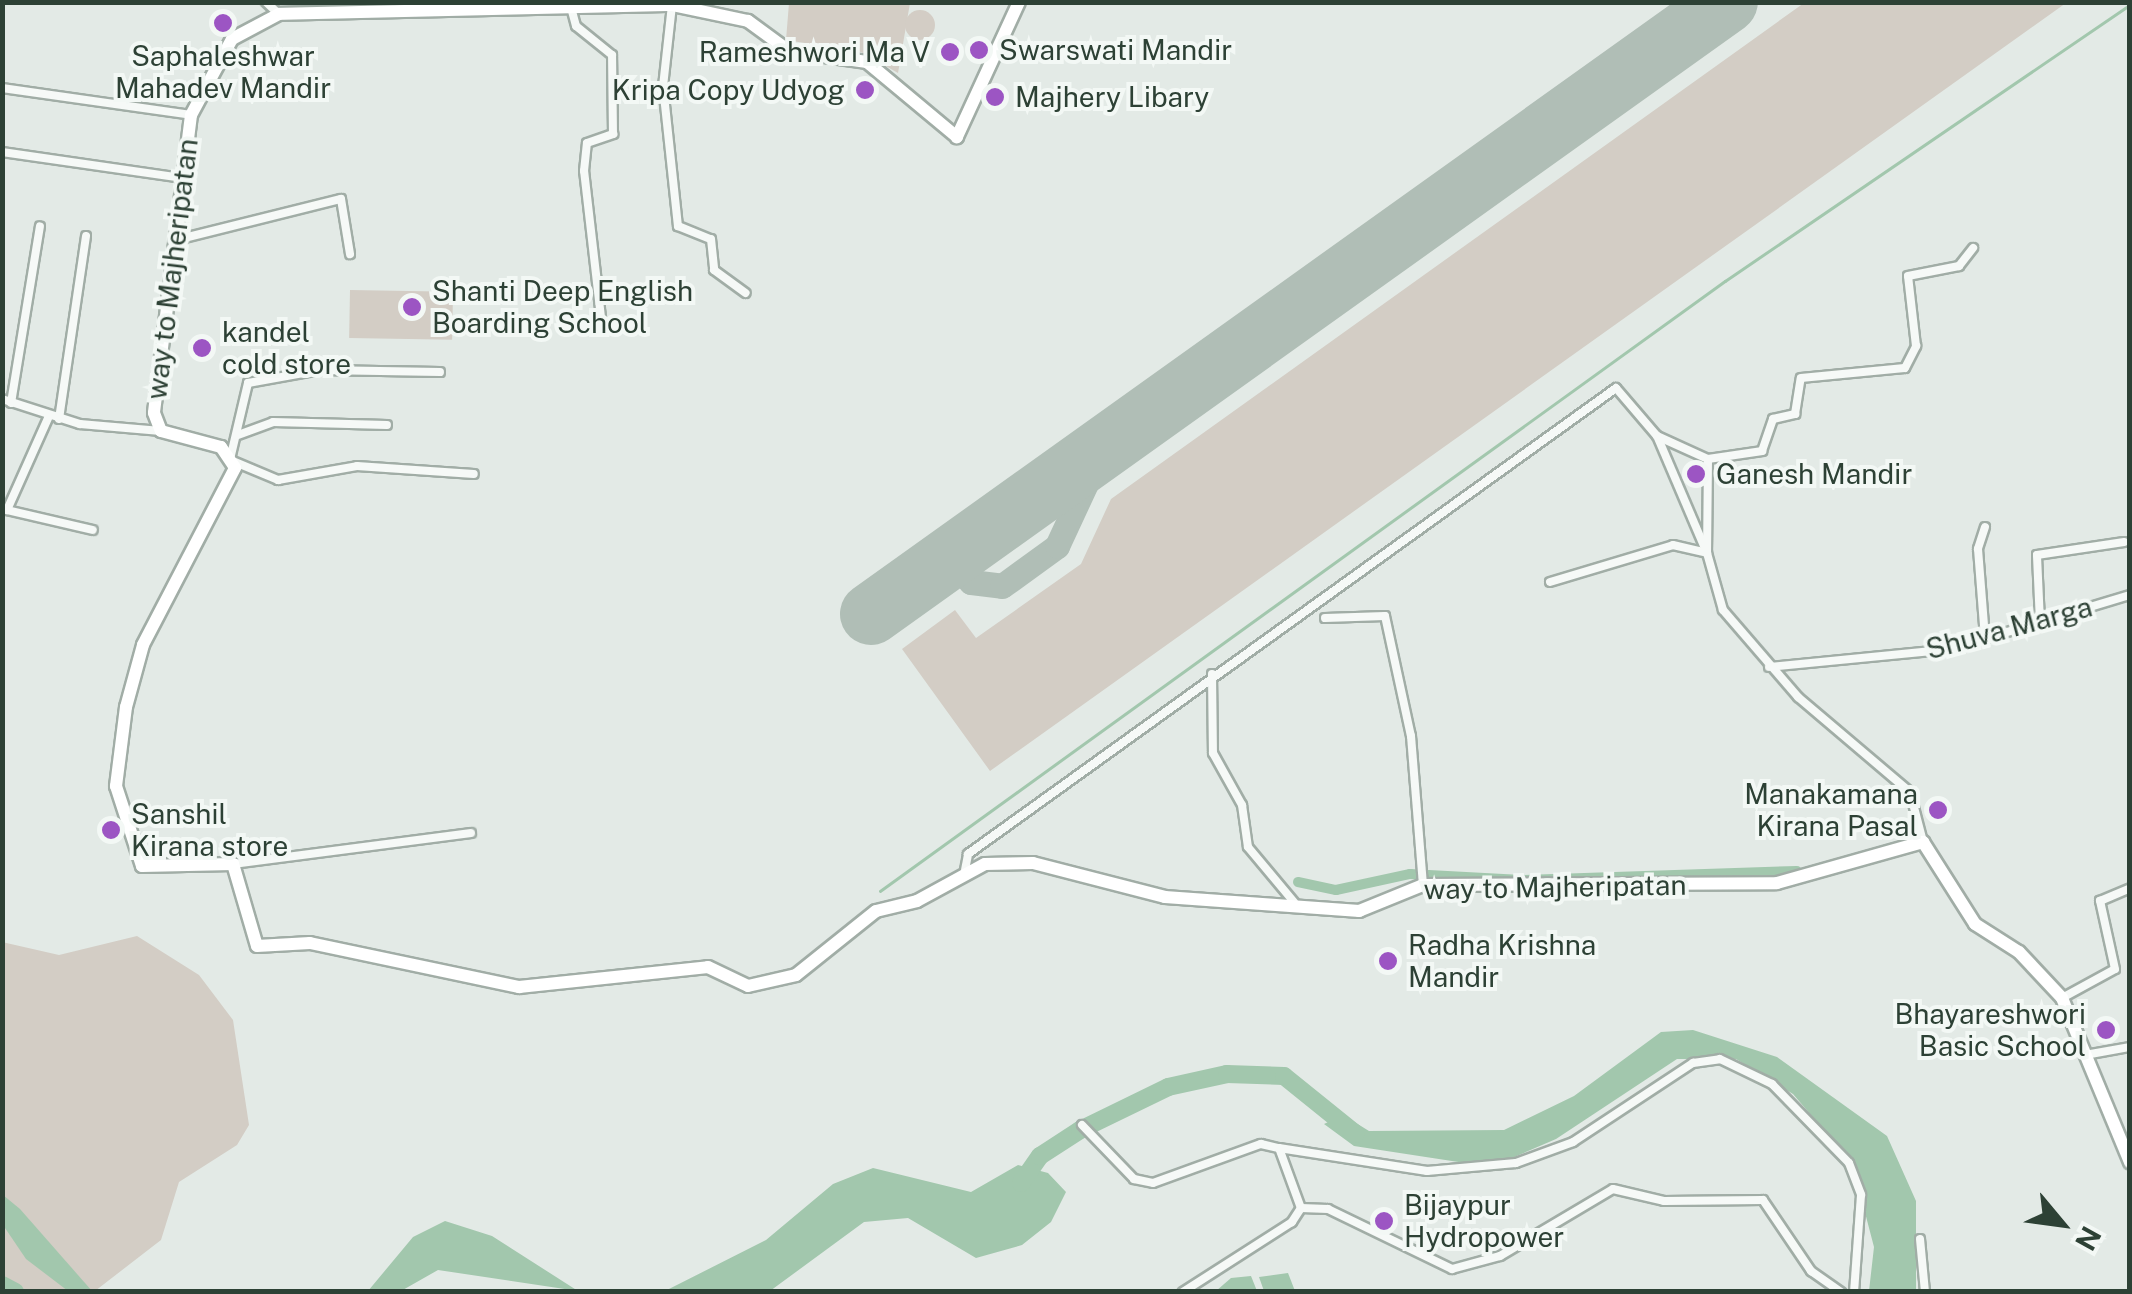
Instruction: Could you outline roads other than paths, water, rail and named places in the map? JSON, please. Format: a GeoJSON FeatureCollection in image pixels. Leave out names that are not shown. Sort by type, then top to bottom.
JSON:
{"type":"FeatureCollection","features":[{"type":"Feature","properties":{"kind":"main road"},"geometry":{"type":"LineString","coordinates":[[280,14],[572,11],[672,5],[748,20],[789,50],[867,62],[957,137],[1020,2]]}},
{"type":"Feature","properties":{"kind":"main road","name":"way to Majheripatan"},"geometry":{"type":"LineString","coordinates":[[233,458],[161,430],[154,413],[191,115],[218,54],[280,14]]}},
{"type":"Feature","properties":{"kind":"main road"},"geometry":{"type":"LineString","coordinates":[[233,458],[144,645],[116,786],[142,866],[233,864]]}},
{"type":"Feature","properties":{"kind":"main road"},"geometry":{"type":"LineString","coordinates":[[1923,842],[1975,924],[2062,998],[2130,1162]]}},
{"type":"Feature","properties":{"kind":"main road","name":"way to Majheripatan"},"geometry":{"type":"LineString","coordinates":[[233,864],[257,946],[310,943],[404,969],[544,989],[708,966],[748,986],[796,975],[876,910],[916,901],[966,870],[1033,863],[1165,897],[1294,902],[1358,910],[1423,885],[1777,883],[1923,842]]}},
{"type":"Feature","properties":{"kind":"street"},"geometry":{"type":"LineString","coordinates":[[266,2],[280,14]]}},
{"type":"Feature","properties":{"kind":"street"},"geometry":{"type":"LineString","coordinates":[[672,5],[664,86],[678,226],[712,239],[714,270],[746,293]]}},
{"type":"Feature","properties":{"kind":"street"},"geometry":{"type":"LineString","coordinates":[[568,326],[602,326],[584,171],[586,144],[613,134],[612,55],[572,11]]}},
{"type":"Feature","properties":{"kind":"street"},"geometry":{"type":"LineString","coordinates":[[2,88],[191,115]]}},
{"type":"Feature","properties":{"kind":"street"},"geometry":{"type":"LineString","coordinates":[[2,152],[183,178]]}},
{"type":"Feature","properties":{"kind":"street"},"geometry":{"type":"LineString","coordinates":[[176,240],[342,199],[350,254]]}},
{"type":"Feature","properties":{"kind":"street"},"geometry":{"type":"LineString","coordinates":[[40,226],[7,401],[59,419],[161,430]]}},
{"type":"Feature","properties":{"kind":"street"},"geometry":{"type":"LineString","coordinates":[[59,419],[86,236]]}},
{"type":"Feature","properties":{"kind":"street"},"geometry":{"type":"LineString","coordinates":[[966,870],[968,854],[1212,674],[1612,390],[1657,436],[1708,459],[1762,450],[1773,419],[1795,414],[1802,378],[1905,368],[1916,346],[1908,276],[1960,266],[1973,248]]}},
{"type":"Feature","properties":{"kind":"street"},"geometry":{"type":"LineString","coordinates":[[440,372],[320,370],[248,383],[233,458],[278,480],[356,466],[474,474]]}},
{"type":"Feature","properties":{"kind":"street"},"geometry":{"type":"LineString","coordinates":[[49,416],[5,510],[93,530]]}},
{"type":"Feature","properties":{"kind":"street"},"geometry":{"type":"LineString","coordinates":[[238,435],[273,422],[387,425]]}},
{"type":"Feature","properties":{"kind":"street"},"geometry":{"type":"LineString","coordinates":[[1657,436],[1707,554],[1722,610],[1769,667],[1910,792],[1923,842]]}},
{"type":"Feature","properties":{"kind":"street"},"geometry":{"type":"LineString","coordinates":[[1707,554],[1708,459]]}},
{"type":"Feature","properties":{"kind":"street"},"geometry":{"type":"LineString","coordinates":[[1985,527],[1978,549],[1985,638]]}},
{"type":"Feature","properties":{"kind":"street"},"geometry":{"type":"LineString","coordinates":[[2040,622],[2036,554],[2124,542]]}},
{"type":"Feature","properties":{"kind":"street"},"geometry":{"type":"LineString","coordinates":[[1550,582],[1673,545],[1707,554]]}},
{"type":"Feature","properties":{"kind":"street","name":"Shuva Marga"},"geometry":{"type":"LineString","coordinates":[[1769,667],[1985,638],[2130,596]]}},
{"type":"Feature","properties":{"kind":"street"},"geometry":{"type":"LineString","coordinates":[[1326,618],[1385,616],[1411,736],[1423,885]]}},
{"type":"Feature","properties":{"kind":"street"},"geometry":{"type":"LineString","coordinates":[[1212,674],[1213,754],[1242,804],[1248,847],[1294,902]]}},
{"type":"Feature","properties":{"kind":"street"},"geometry":{"type":"LineString","coordinates":[[233,864],[471,833]]}},
{"type":"Feature","properties":{"kind":"street"},"geometry":{"type":"LineString","coordinates":[[2062,998],[2115,970],[2100,902],[2130,888]]}},
{"type":"Feature","properties":{"kind":"street"},"geometry":{"type":"LineString","coordinates":[[2084,1056],[2130,1047]]}},
{"type":"Feature","properties":{"kind":"street"},"geometry":{"type":"LineString","coordinates":[[1084,1128],[1134,1180],[1153,1184],[1261,1144],[1428,1171],[1516,1163],[1573,1142],[1694,1063],[1720,1059],[1772,1084],[1850,1164],[1861,1195],[1854,1292]]}},
{"type":"Feature","properties":{"kind":"street"},"geometry":{"type":"LineString","coordinates":[[1279,1148],[1301,1208]]}},
{"type":"Feature","properties":{"kind":"street"},"geometry":{"type":"LineString","coordinates":[[1183,1292],[1301,1208],[1328,1209],[1452,1269],[1500,1256],[1613,1190],[1664,1201],[1763,1200],[1812,1270],[1841,1292]]}},
{"type":"Feature","properties":{"kind":"street"},"geometry":{"type":"LineString","coordinates":[[1920,1239],[1925,1292]]}},
{"type":"Feature","properties":{"kind":"waterway"},"geometry":{"type":"LineString","coordinates":[[880,891],[1725,281],[2130,5]]}},
{"type":"Feature","properties":{"kind":"waterway"},"geometry":{"type":"LineString","coordinates":[[1298,882],[1336,890],[1410,874],[1522,880],[1797,871]]}},
{"type":"Feature","properties":{"kind":"waterway"},"geometry":{"type":"LineString","coordinates":[[1021,1183],[1040,1156],[1080,1130],[1168,1087],[1227,1074],[1284,1076],[1356,1134]]}},
{"type":"Feature","properties":{"kind":"waterway"},"geometry":{"type":"LineString","coordinates":[[2,1285],[15,1292]]}},
{"type":"Feature","properties":{"kind":"place","name":"Saphaleshwar Mahadev Mandir"},"geometry":{"type":"Point","coordinates":[223,23]}},
{"type":"Feature","properties":{"kind":"place","name":"Swarswati Mandir"},"geometry":{"type":"Point","coordinates":[979,50]}},
{"type":"Feature","properties":{"kind":"place","name":"Rameshwori Ma V"},"geometry":{"type":"Point","coordinates":[950,52]}},
{"type":"Feature","properties":{"kind":"place","name":"Kripa Copy Udyog"},"geometry":{"type":"Point","coordinates":[865,90]}},
{"type":"Feature","properties":{"kind":"place","name":"Majhery Libary"},"geometry":{"type":"Point","coordinates":[995,97]}},
{"type":"Feature","properties":{"kind":"place","name":"Shanti Deep English Boarding School"},"geometry":{"type":"Point","coordinates":[412,307]}},
{"type":"Feature","properties":{"kind":"place","name":"kandel cold store"},"geometry":{"type":"Point","coordinates":[202,348]}},
{"type":"Feature","properties":{"kind":"place","name":"Ganesh Mandir"},"geometry":{"type":"Point","coordinates":[1696,474]}},
{"type":"Feature","properties":{"kind":"place","name":"Manakamana Kirana Pasal"},"geometry":{"type":"Point","coordinates":[1938,810]}},
{"type":"Feature","properties":{"kind":"place","name":"Sanshil Kirana store"},"geometry":{"type":"Point","coordinates":[111,830]}},
{"type":"Feature","properties":{"kind":"place","name":"Radha Krishna Mandir"},"geometry":{"type":"Point","coordinates":[1388,961]}},
{"type":"Feature","properties":{"kind":"place","name":"Bhayareshwori Basic School"},"geometry":{"type":"Point","coordinates":[2106,1030]}},
{"type":"Feature","properties":{"kind":"place","name":"Bijaypur Hydropower"},"geometry":{"type":"Point","coordinates":[1384,1221]}}]}
